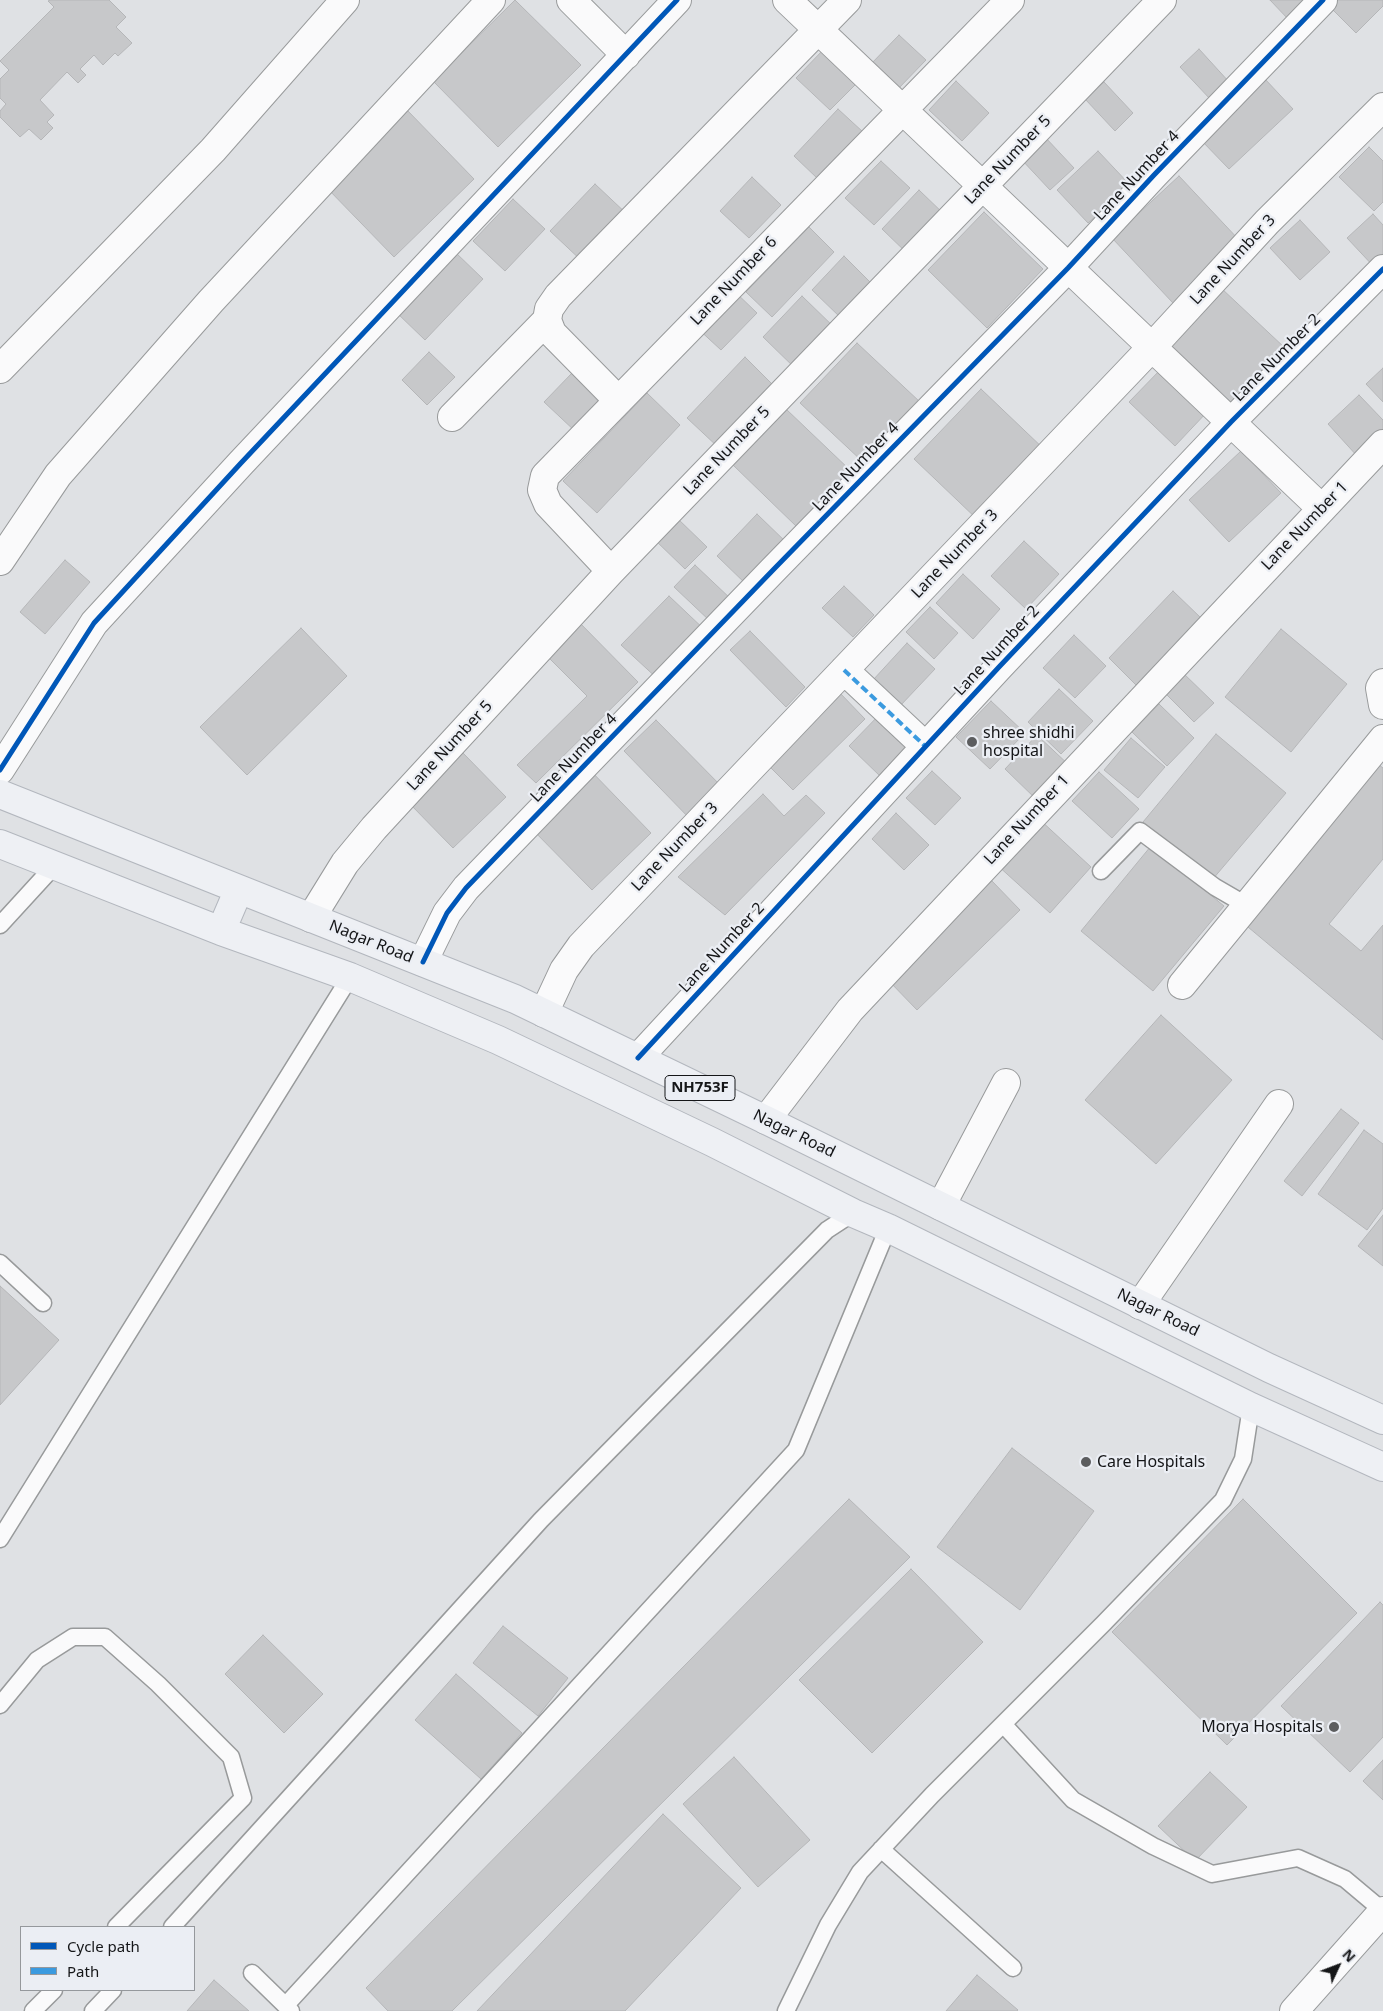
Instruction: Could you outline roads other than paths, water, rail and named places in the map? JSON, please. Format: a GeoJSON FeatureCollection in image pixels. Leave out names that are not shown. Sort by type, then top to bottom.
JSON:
{"type":"FeatureCollection","features":[{"type":"Feature","properties":{"kind":"highway","name":"Nagar Road"},"geometry":{"type":"LineString","coordinates":[[0,794],[515,999],[766,1120],[1269,1368],[1383,1420]]}},
{"type":"Feature","properties":{"kind":"highway","name":"NH753F"},"geometry":{"type":"LineString","coordinates":[[0,844],[221,931],[350,977],[498,1040],[712,1142],[853,1213],[888,1228],[1252,1407],[1383,1467]]}},
{"type":"Feature","properties":{"kind":"highway"},"geometry":{"type":"LineString","coordinates":[[221,931],[239,889]]}},
{"type":"Feature","properties":{"kind":"street"},"geometry":{"type":"LineString","coordinates":[[0,369],[213,150],[345,0]]}},
{"type":"Feature","properties":{"kind":"street"},"geometry":{"type":"LineString","coordinates":[[0,561],[58,476],[84,446],[211,301],[491,0]]}},
{"type":"Feature","properties":{"kind":"street"},"geometry":{"type":"LineString","coordinates":[[571,0],[626,55]]}},
{"type":"Feature","properties":{"kind":"street"},"geometry":{"type":"LineString","coordinates":[[0,770],[94,623],[241,463],[677,0]]}},
{"type":"Feature","properties":{"kind":"street"},"geometry":{"type":"LineString","coordinates":[[786,0],[1321,508]]}},
{"type":"Feature","properties":{"kind":"street"},"geometry":{"type":"LineString","coordinates":[[618,400],[552,333],[547,320],[549,309],[558,296],[847,0]]}},
{"type":"Feature","properties":{"kind":"street","name":"Lane Number 6"},"geometry":{"type":"LineString","coordinates":[[611,571],[548,504],[542,490],[544,476],[1010,0]]}},
{"type":"Feature","properties":{"kind":"street","name":"Lane Number 5"},"geometry":{"type":"LineString","coordinates":[[311,918],[345,863],[374,828],[611,571],[1162,0]]}},
{"type":"Feature","properties":{"kind":"street","name":"Lane Number 4"},"geometry":{"type":"LineString","coordinates":[[424,962],[447,913],[466,888],[1068,268],[1154,174],[1323,0]]}},
{"type":"Feature","properties":{"kind":"street","name":"Lane Number 3"},"geometry":{"type":"LineString","coordinates":[[544,1013],[564,970],[581,946],[1152,348],[1268,222],[1383,107]]}},
{"type":"Feature","properties":{"kind":"street","name":"Lane Number 2"},"geometry":{"type":"LineString","coordinates":[[638,1058],[925,746],[1231,422],[1383,268]]}},
{"type":"Feature","properties":{"kind":"street"},"geometry":{"type":"LineString","coordinates":[[452,417],[547,320]]}},
{"type":"Feature","properties":{"kind":"street","name":"Lane Number 1"},"geometry":{"type":"LineString","coordinates":[[766,1120],[850,1010],[1383,444]]}},
{"type":"Feature","properties":{"kind":"street"},"geometry":{"type":"LineString","coordinates":[[844,670],[925,746]]}},
{"type":"Feature","properties":{"kind":"street"},"geometry":{"type":"LineString","coordinates":[[1383,683],[1380,688],[1383,705]]}},
{"type":"Feature","properties":{"kind":"street"},"geometry":{"type":"LineString","coordinates":[[1182,985],[1383,739]]}},
{"type":"Feature","properties":{"kind":"street"},"geometry":{"type":"LineString","coordinates":[[941,1206],[1006,1083]]}},
{"type":"Feature","properties":{"kind":"street"},"geometry":{"type":"LineString","coordinates":[[1140,1304],[1279,1104]]}},
{"type":"Feature","properties":{"kind":"street"},"geometry":{"type":"LineString","coordinates":[[1294,2011],[1383,1911]]}},
{"type":"Feature","properties":{"kind":"lane"},"geometry":{"type":"LineString","coordinates":[[1102,872],[1140,831],[1215,887],[1246,905]]}},
{"type":"Feature","properties":{"kind":"lane"},"geometry":{"type":"LineString","coordinates":[[0,925],[55,865]]}},
{"type":"Feature","properties":{"kind":"lane"},"geometry":{"type":"LineString","coordinates":[[0,1539],[350,977]]}},
{"type":"Feature","properties":{"kind":"lane"},"geometry":{"type":"LineString","coordinates":[[173,1926],[541,1520],[827,1230],[853,1213]]}},
{"type":"Feature","properties":{"kind":"lane"},"geometry":{"type":"LineString","coordinates":[[252,1973],[289,2008],[796,1450],[888,1228]]}},
{"type":"Feature","properties":{"kind":"lane"},"geometry":{"type":"LineString","coordinates":[[0,1263],[43,1303]]}},
{"type":"Feature","properties":{"kind":"lane"},"geometry":{"type":"LineString","coordinates":[[786,2011],[828,1925],[860,1872],[1223,1500],[1242,1459],[1252,1407]]}},
{"type":"Feature","properties":{"kind":"lane"},"geometry":{"type":"LineString","coordinates":[[0,1705],[37,1660],[44,1655],[73,1637],[105,1637],[158,1684],[231,1757],[243,1798],[117,1926]]}},
{"type":"Feature","properties":{"kind":"lane"},"geometry":{"type":"LineString","coordinates":[[1003,1724],[1073,1800],[1152,1846],[1212,1874],[1298,1858],[1345,1878],[1383,1911]]}},
{"type":"Feature","properties":{"kind":"lane"},"geometry":{"type":"LineString","coordinates":[[881,1849],[1013,1968]]}},
{"type":"Feature","properties":{"kind":"lane"},"geometry":{"type":"LineString","coordinates":[[34,2011],[53,1991]]}},
{"type":"Feature","properties":{"kind":"lane"},"geometry":{"type":"LineString","coordinates":[[92,2011],[112,1991]]}},
{"type":"Feature","properties":{"kind":"place","name":"shree shidhi hospital"},"geometry":{"type":"Point","coordinates":[972,742]}},
{"type":"Feature","properties":{"kind":"place","name":"Care Hospitals"},"geometry":{"type":"Point","coordinates":[1086,1462]}},
{"type":"Feature","properties":{"kind":"place","name":"Morya Hospitals"},"geometry":{"type":"Point","coordinates":[1334,1727]}}]}
